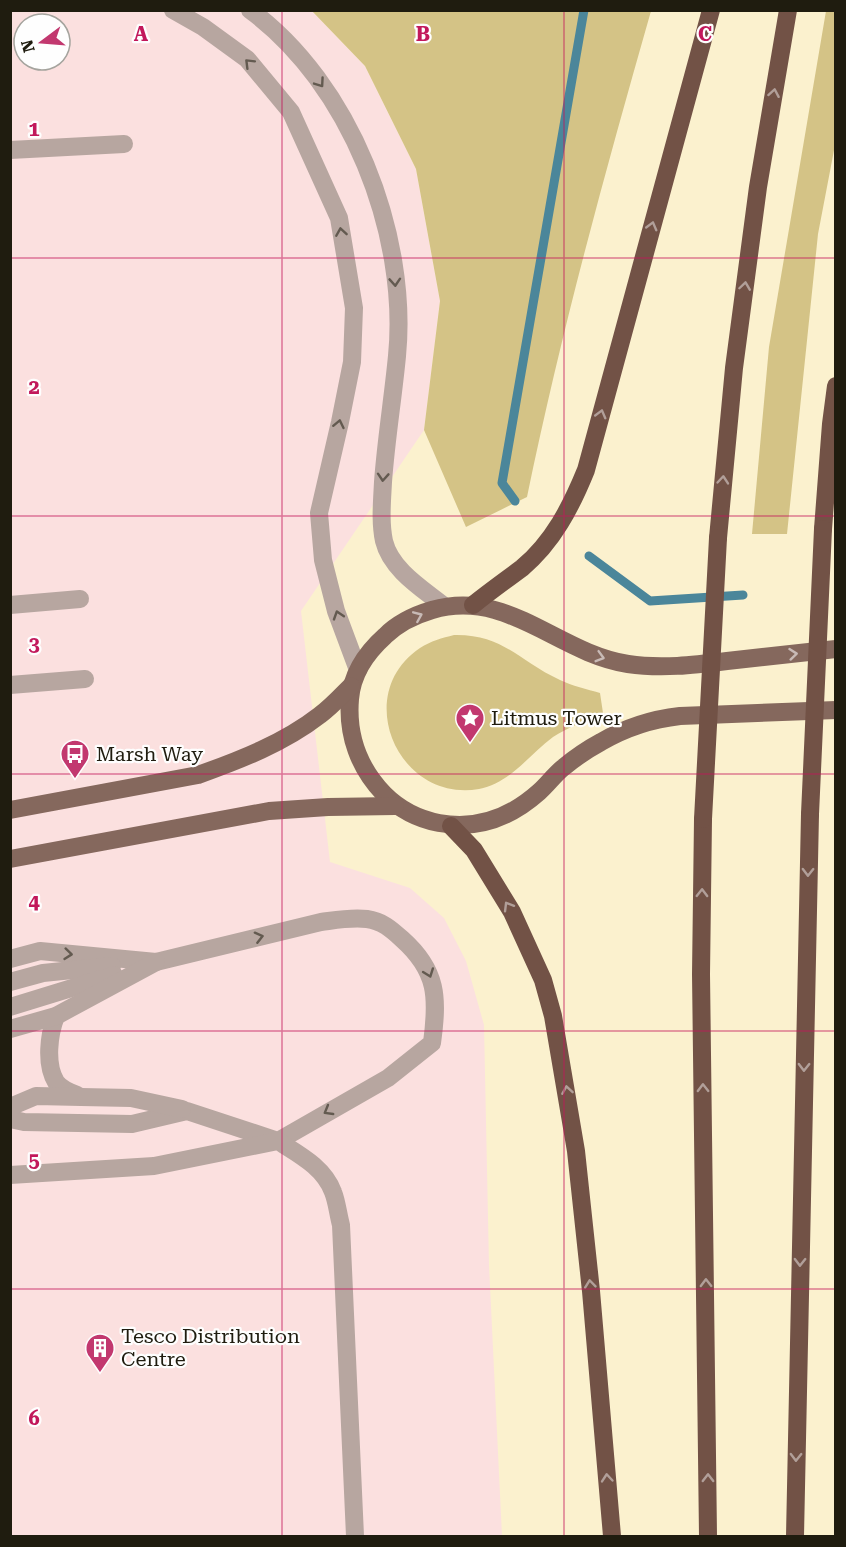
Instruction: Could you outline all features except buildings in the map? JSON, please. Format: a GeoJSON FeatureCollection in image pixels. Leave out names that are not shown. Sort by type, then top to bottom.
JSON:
{"type":"FeatureCollection","features":[{"type":"Feature","properties":{"kind":"highway"},"geometry":{"type":"LineString","coordinates":[[473,605],[523,567],[553,535],[575,497],[586,470],[711,10]]}},
{"type":"Feature","properties":{"kind":"highway"},"geometry":{"type":"LineString","coordinates":[[708,1536],[701,974],[703,819],[718,538],[734,368],[758,187],[788,10]]}},
{"type":"Feature","properties":{"kind":"highway"},"geometry":{"type":"LineString","coordinates":[[795,1536],[810,814],[823,529],[836,386]]}},
{"type":"Feature","properties":{"kind":"highway"},"geometry":{"type":"LineString","coordinates":[[452,826],[474,850],[512,912],[543,980],[553,1016],[566,1083],[577,1162],[591,1291],[612,1536]]}},
{"type":"Feature","properties":{"kind":"main road"},"geometry":{"type":"LineString","coordinates":[[10,810],[198,775],[274,744],[321,714],[354,678],[373,647],[391,629],[418,614],[444,606],[473,605],[510,613],[573,647],[594,656],[627,664],[667,668],[836,649]]}},
{"type":"Feature","properties":{"kind":"main road"},"geometry":{"type":"LineString","coordinates":[[354,678],[348,716],[357,756],[370,780],[395,806],[426,821],[452,826],[473,826],[511,811],[541,791],[563,768],[602,741],[630,728],[661,718],[836,710]]}},
{"type":"Feature","properties":{"kind":"main road"},"geometry":{"type":"LineString","coordinates":[[10,859],[269,811],[395,806]]}},
{"type":"Feature","properties":{"kind":"street"},"geometry":{"type":"LineString","coordinates":[[173,10],[203,27],[247,59],[291,112],[339,218],[354,308],[351,362],[319,520],[323,560],[354,678]]}},
{"type":"Feature","properties":{"kind":"street"},"geometry":{"type":"LineString","coordinates":[[250,10],[289,45],[319,81],[345,122],[359,150],[384,222],[394,270],[398,354],[381,510],[385,542],[394,563],[444,606]]}},
{"type":"Feature","properties":{"kind":"street"},"geometry":{"type":"LineString","coordinates":[[10,150],[124,144]]}},
{"type":"Feature","properties":{"kind":"street"},"geometry":{"type":"LineString","coordinates":[[10,605],[80,599]]}},
{"type":"Feature","properties":{"kind":"street"},"geometry":{"type":"LineString","coordinates":[[10,685],[85,679]]}},
{"type":"Feature","properties":{"kind":"street"},"geometry":{"type":"LineString","coordinates":[[10,1006],[156,962],[321,922],[367,919],[385,924],[425,963],[432,983],[436,1008],[432,1043],[388,1078],[278,1141],[154,1166],[10,1175]]}},
{"type":"Feature","properties":{"kind":"street"},"geometry":{"type":"LineString","coordinates":[[10,959],[40,951],[156,962]]}},
{"type":"Feature","properties":{"kind":"street"},"geometry":{"type":"LineString","coordinates":[[10,982],[43,973],[156,962]]}},
{"type":"Feature","properties":{"kind":"street"},"geometry":{"type":"LineString","coordinates":[[10,1029],[56,1016],[156,962]]}},
{"type":"Feature","properties":{"kind":"street"},"geometry":{"type":"LineString","coordinates":[[56,1016],[51,1029],[51,1067],[56,1082],[63,1089],[81,1097]]}},
{"type":"Feature","properties":{"kind":"street"},"geometry":{"type":"LineString","coordinates":[[10,1107],[36,1096],[131,1098],[186,1111],[278,1141],[305,1158],[324,1176],[333,1191],[341,1224],[355,1536]]}},
{"type":"Feature","properties":{"kind":"street"},"geometry":{"type":"LineString","coordinates":[[10,1119],[24,1122],[132,1124],[186,1111]]}},
{"type":"Feature","properties":{"kind":"shaded area"},"geometry":{"type":"Polygon","coordinates":[[[11,11],[312,11],[365,66],[416,169],[440,301],[424,430],[301,611],[330,862],[410,888],[444,918],[466,961],[484,1025],[489,1265],[502,1536],[11,1536],[11,11]]]}},
{"type":"Feature","properties":{"kind":"shaded area"},"geometry":{"type":"Polygon","coordinates":[[[312,11],[651,11],[584,252],[527,497],[466,527],[424,430],[440,301],[416,169],[365,66],[312,11]]]}},
{"type":"Feature","properties":{"kind":"shaded area"},"geometry":{"type":"Polygon","coordinates":[[[826,11],[835,11],[835,145],[818,234],[787,534],[752,534],[769,347],[826,11]]]}},
{"type":"Feature","properties":{"kind":"shaded area"},"geometry":{"type":"Polygon","coordinates":[[[454,635],[486,639],[510,650],[545,673],[575,686],[600,693],[603,713],[553,737],[510,775],[490,786],[479,789],[450,789],[426,779],[407,763],[393,741],[387,717],[389,691],[399,668],[420,648],[454,635]]]}},
{"type":"Feature","properties":{"kind":"waterway"},"geometry":{"type":"LineString","coordinates":[[515,501],[502,483],[584,10]]}},
{"type":"Feature","properties":{"kind":"waterway"},"geometry":{"type":"LineString","coordinates":[[589,556],[650,601],[743,595]]}},
{"type":"Feature","properties":{"kind":"place","name":"Litmus Tower"},"geometry":{"type":"Point","coordinates":[470,744]}},
{"type":"Feature","properties":{"kind":"place","name":"Marsh Way"},"geometry":{"type":"Point","coordinates":[75,780]}},
{"type":"Feature","properties":{"kind":"place","name":"Tesco Distribution Centre"},"geometry":{"type":"Point","coordinates":[100,1374]}}]}
